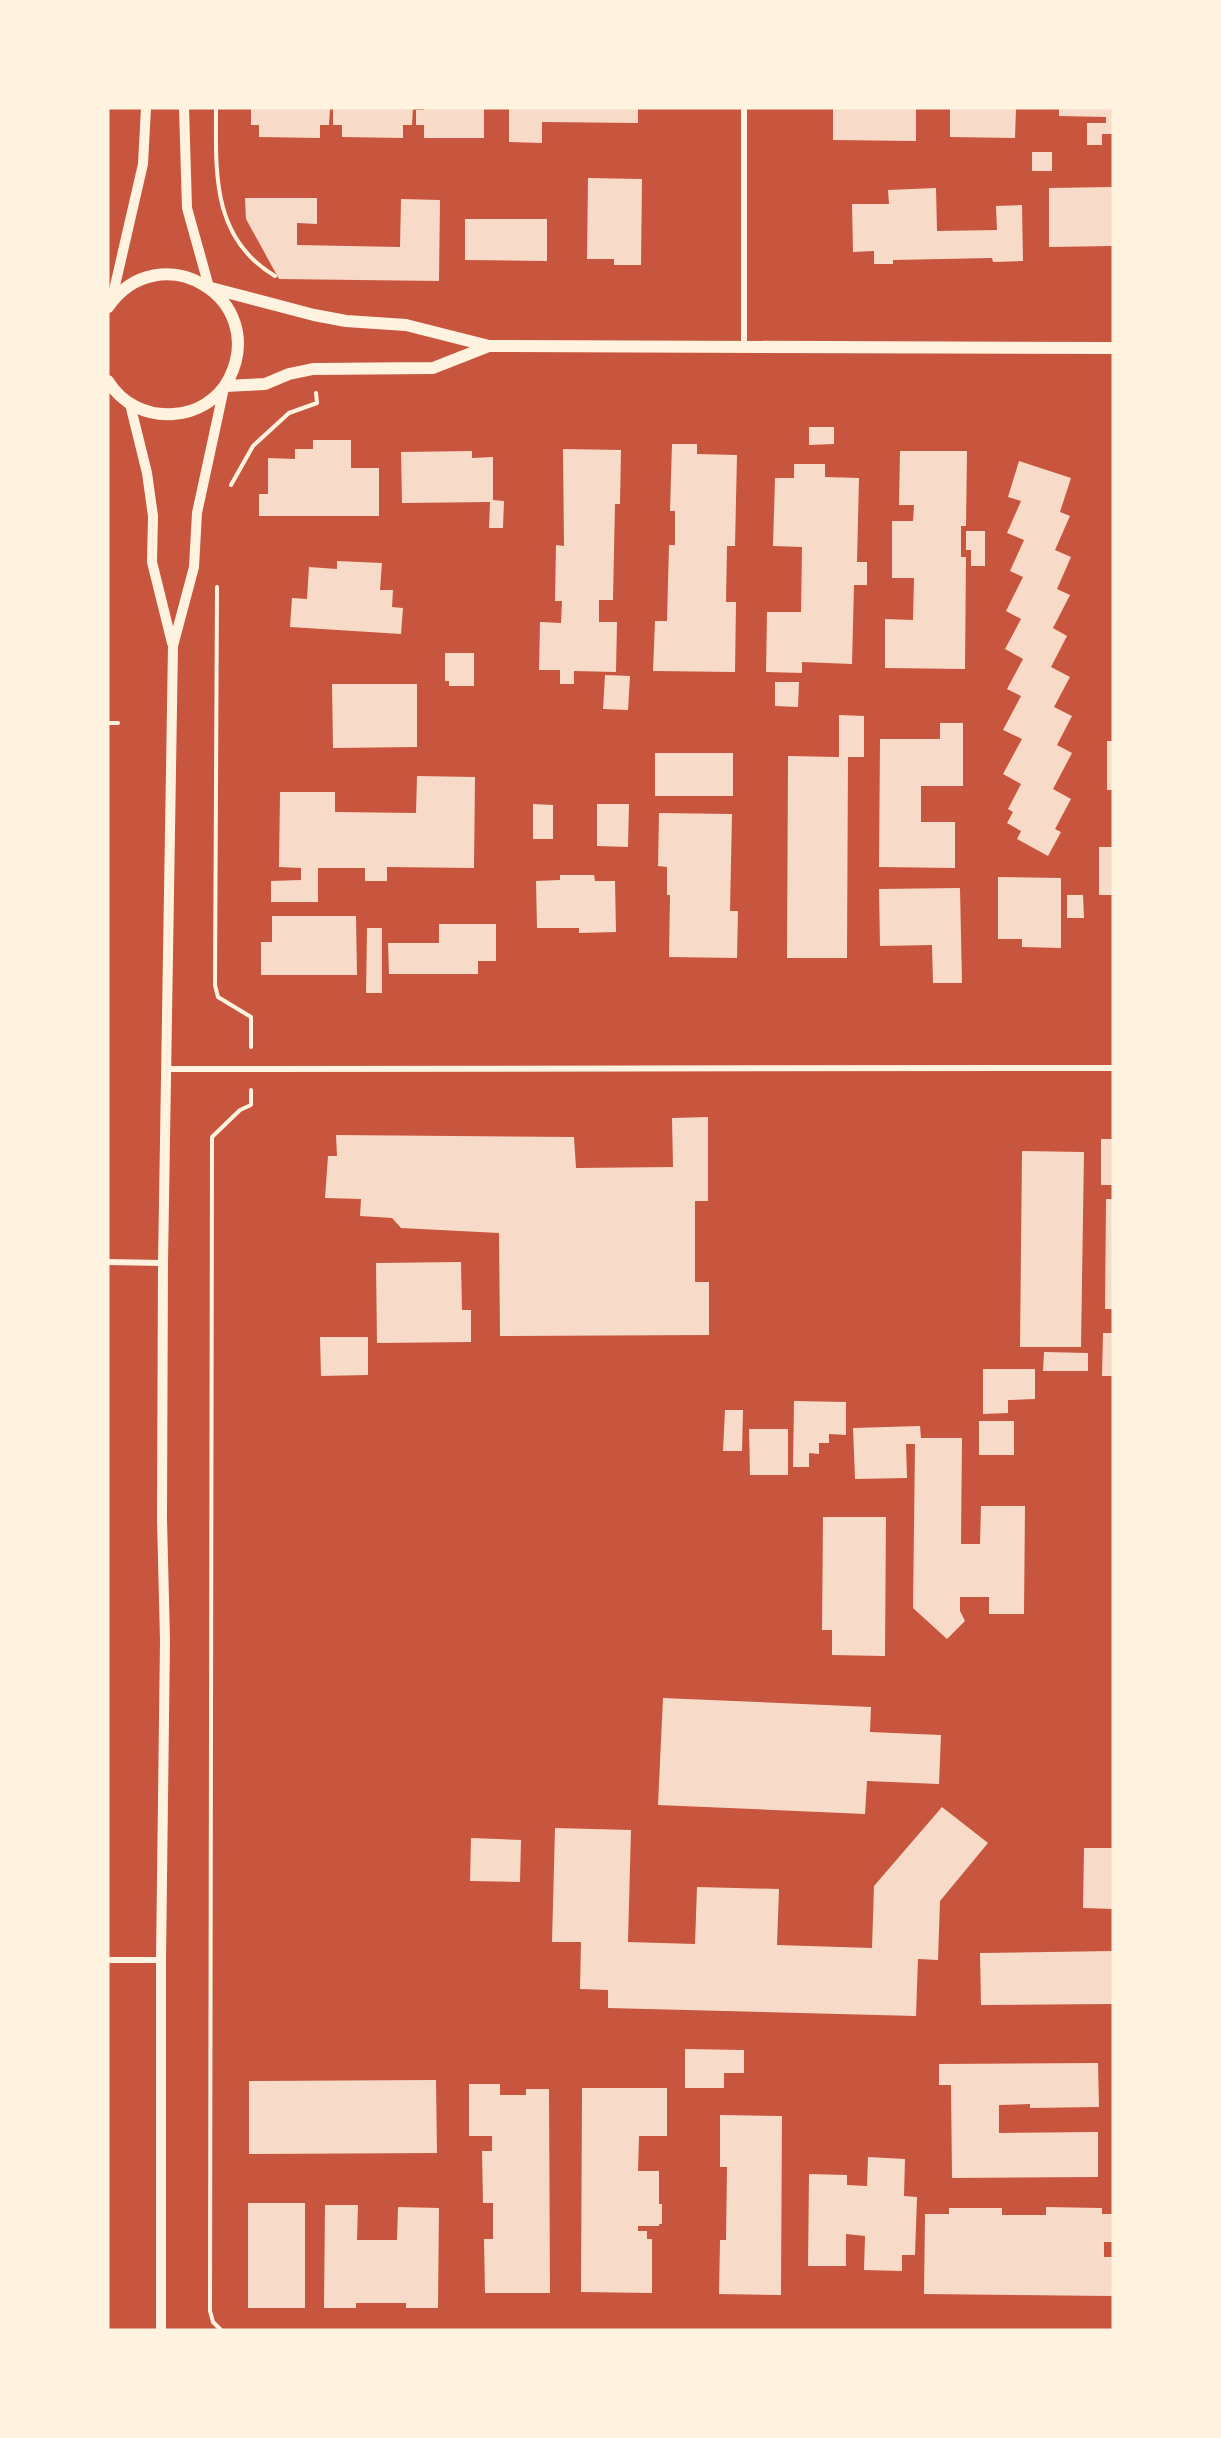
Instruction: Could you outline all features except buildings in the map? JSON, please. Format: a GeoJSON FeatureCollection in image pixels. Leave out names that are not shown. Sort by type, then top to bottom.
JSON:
{"type":"FeatureCollection","features":[{"type":"Feature","properties":{"kind":"main road"},"geometry":{"type":"LineString","coordinates":[[108,399],[163,415],[180,414],[197,409],[212,400],[225,387],[235,367],[239,345],[236,324],[226,304],[210,288],[193,278],[175,274],[157,275],[139,280],[123,290],[109,304]]}},
{"type":"Feature","properties":{"kind":"main road"},"geometry":{"type":"LineString","coordinates":[[210,288],[314,315],[346,321],[406,326],[489,346],[1113,348]]}},
{"type":"Feature","properties":{"kind":"main road"},"geometry":{"type":"LineString","coordinates":[[225,387],[265,384],[290,374],[321,368],[433,368],[489,346]]}},
{"type":"Feature","properties":{"kind":"main road"},"geometry":{"type":"LineString","coordinates":[[108,381],[114,391],[129,404]]}},
{"type":"Feature","properties":{"kind":"street"},"geometry":{"type":"LineString","coordinates":[[109,304],[143,164],[146,108]]}},
{"type":"Feature","properties":{"kind":"street"},"geometry":{"type":"LineString","coordinates":[[184,108],[187,208],[210,288]]}},
{"type":"Feature","properties":{"kind":"street"},"geometry":{"type":"LineString","coordinates":[[744,108],[744,348]]}},
{"type":"Feature","properties":{"kind":"street"},"geometry":{"type":"LineString","coordinates":[[161,2330],[161,1959],[165,1640],[162,1519],[163,1263],[173,646],[194,567],[197,513],[225,387]]}},
{"type":"Feature","properties":{"kind":"street"},"geometry":{"type":"LineString","coordinates":[[129,404],[147,473],[153,516],[152,562],[173,646]]}},
{"type":"Feature","properties":{"kind":"street"},"geometry":{"type":"LineString","coordinates":[[165,1069],[1113,1068]]}},
{"type":"Feature","properties":{"kind":"street"},"geometry":{"type":"LineString","coordinates":[[108,1262],[163,1263]]}},
{"type":"Feature","properties":{"kind":"street"},"geometry":{"type":"LineString","coordinates":[[108,1960],[161,1959]]}},
{"type":"Feature","properties":{"kind":"path"},"geometry":{"type":"LineString","coordinates":[[216,108],[217,188],[222,208],[236,238],[247,252],[265,270],[279,279]]}},
{"type":"Feature","properties":{"kind":"path"},"geometry":{"type":"LineString","coordinates":[[228,495],[231,485],[253,446],[289,413],[317,403],[316,390]]}},
{"type":"Feature","properties":{"kind":"path"},"geometry":{"type":"LineString","coordinates":[[217,578],[215,985],[218,997],[250,1017],[250,1036]]}},
{"type":"Feature","properties":{"kind":"path"},"geometry":{"type":"LineString","coordinates":[[108,723],[118,723]]}},
{"type":"Feature","properties":{"kind":"path"},"geometry":{"type":"LineString","coordinates":[[221,2330],[213,2322],[210,2311],[212,1137],[240,1110],[250,1105],[250,1095]]}}]}
